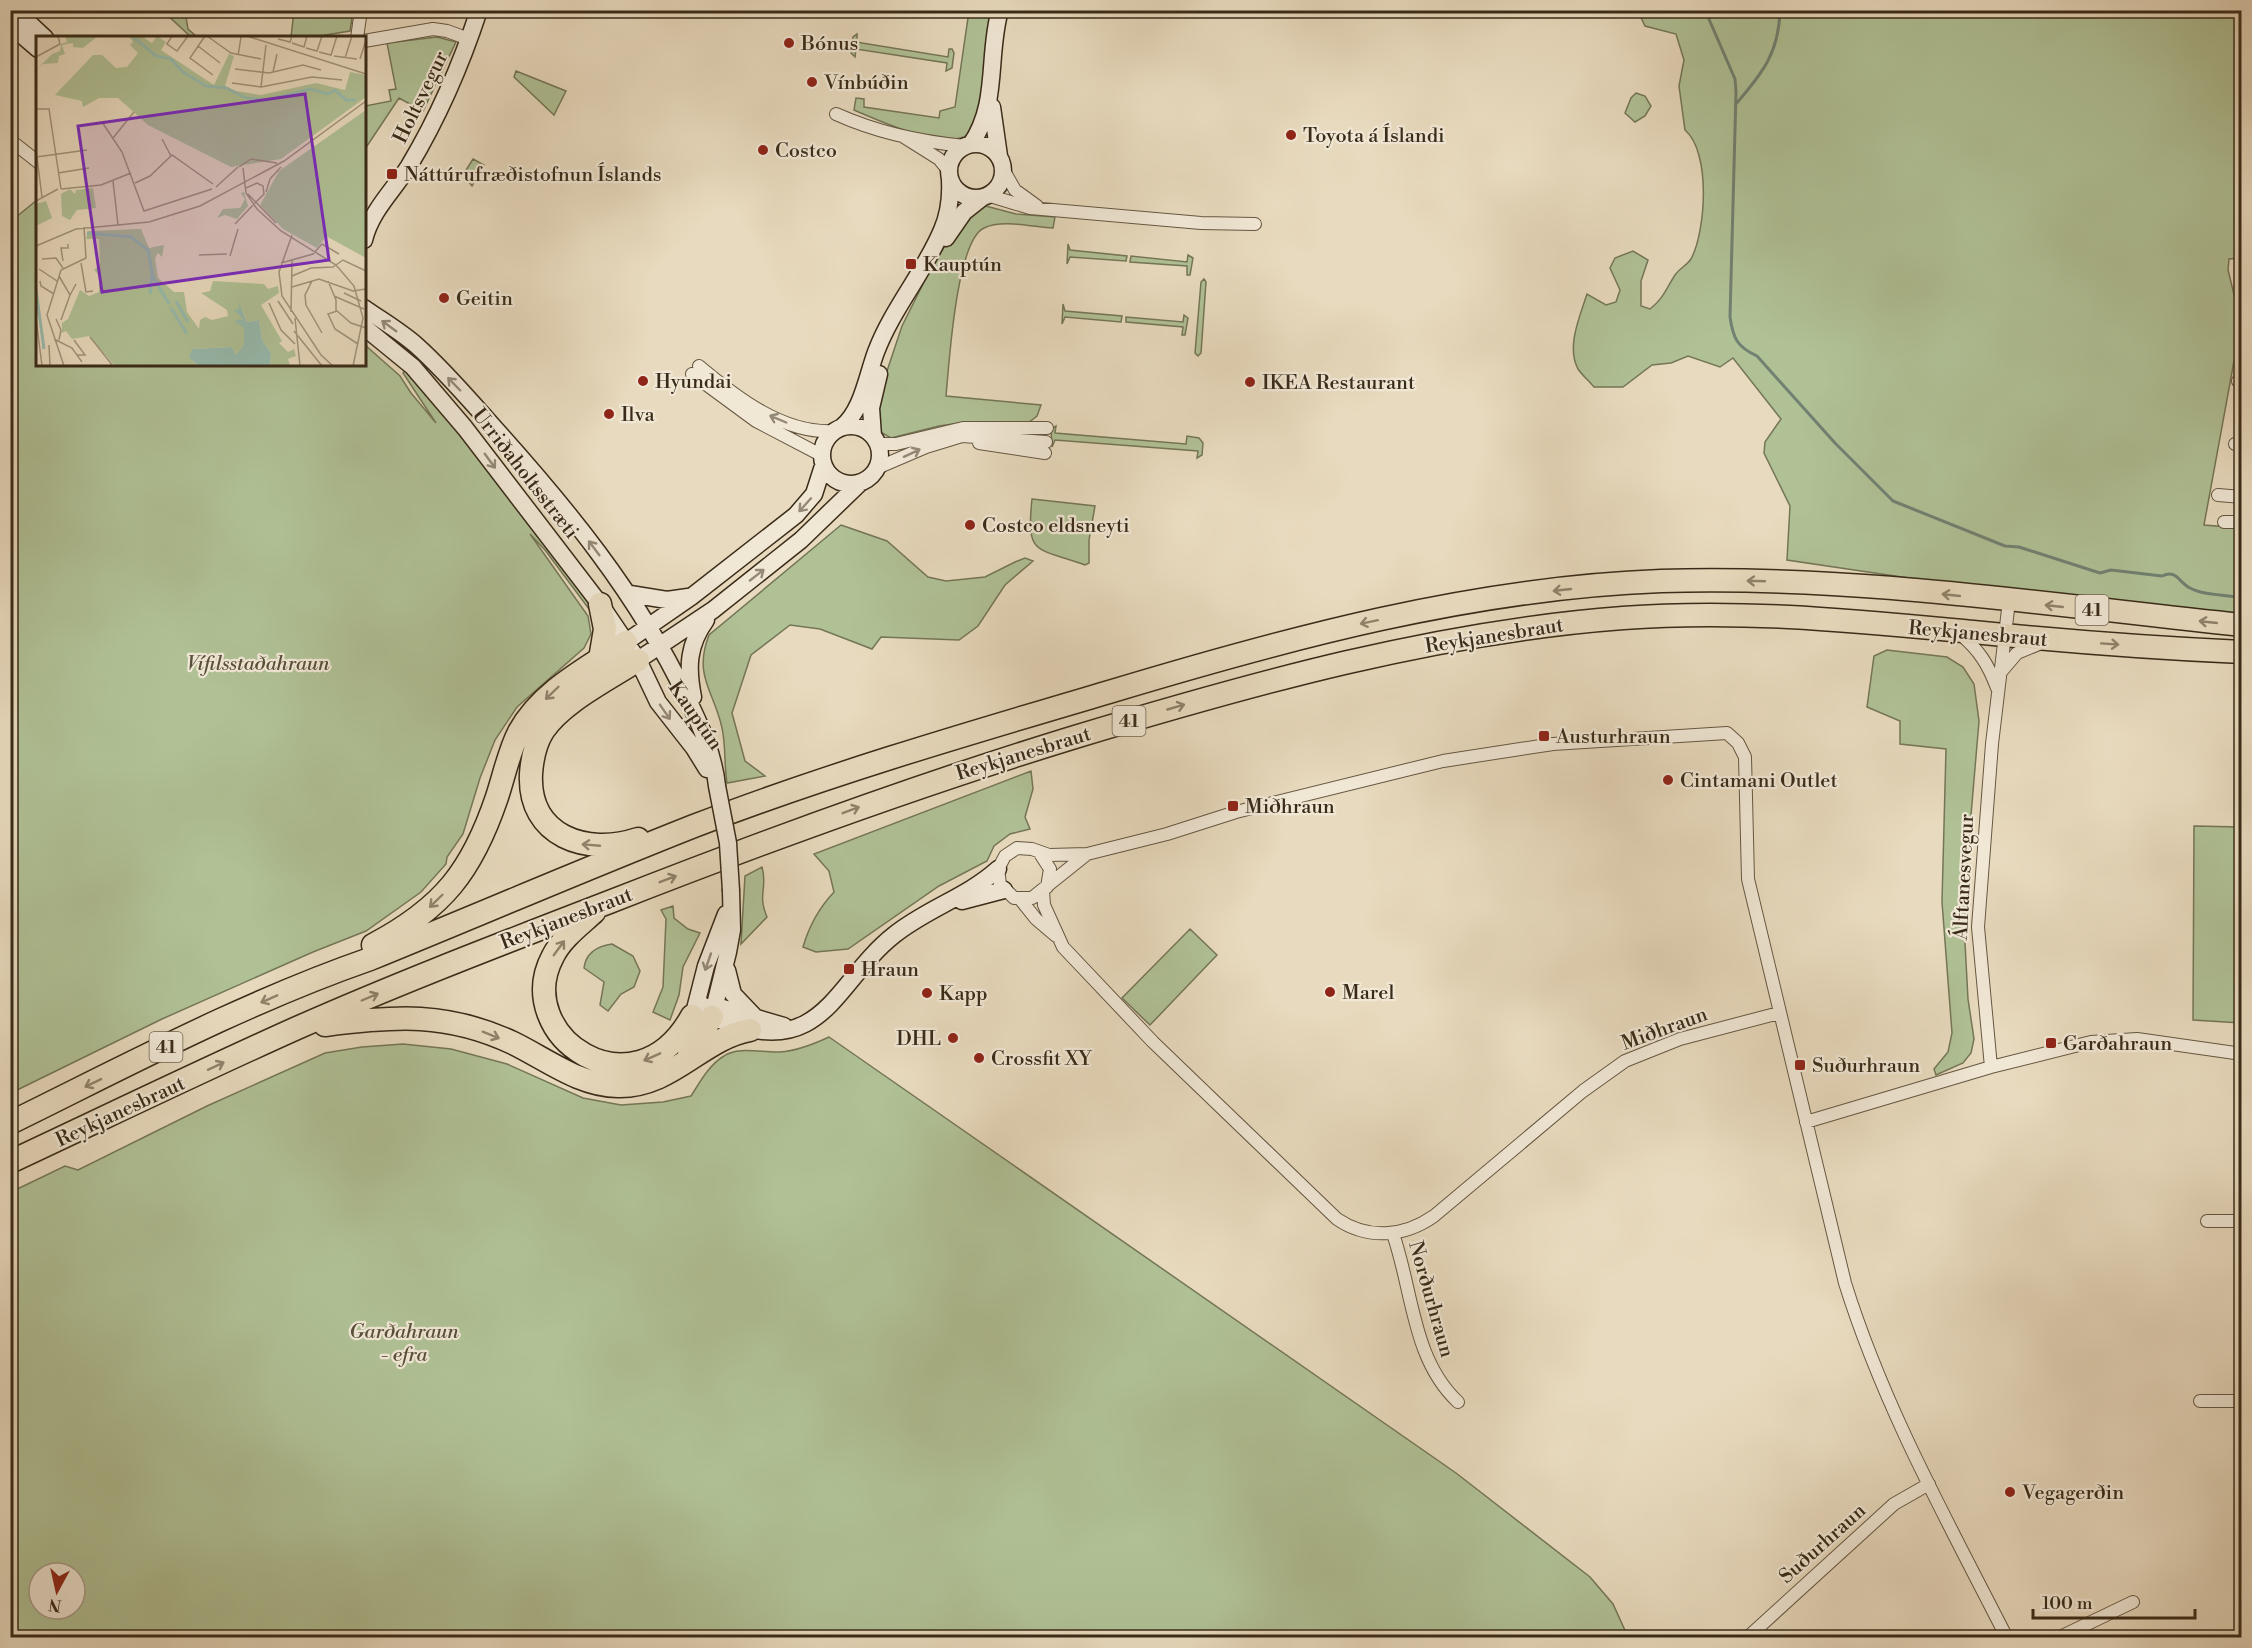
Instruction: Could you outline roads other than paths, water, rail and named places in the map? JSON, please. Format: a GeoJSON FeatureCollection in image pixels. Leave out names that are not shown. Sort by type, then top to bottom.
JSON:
{"type":"FeatureCollection","features":[{"type":"Feature","properties":{"kind":"highway","name":"Reykjanesbraut"},"geometry":{"type":"LineString","coordinates":[[10,1123],[189,1036],[323,975],[370,959],[695,826],[1003,721],[1202,664],[1310,636],[1462,604],[1628,583],[1735,580],[1861,586],[2241,625]]}},
{"type":"Feature","properties":{"kind":"highway"},"geometry":{"type":"LineString","coordinates":[[600,604],[604,629],[600,659]]}},
{"type":"Feature","properties":{"kind":"highway","name":"Reykjanesbraut"},"geometry":{"type":"LineString","coordinates":[[10,1162],[297,1029],[477,952],[860,806],[955,774],[1251,686],[1413,648],[1535,627],[1621,618],[1697,614],[1772,614],[2052,640],[2241,652]]}},
{"type":"Feature","properties":{"kind":"highway"},"geometry":{"type":"LineString","coordinates":[[632,651],[564,709],[541,736],[532,760],[532,797],[545,821],[555,831],[584,845],[613,845],[769,793],[808,787]]}},
{"type":"Feature","properties":{"kind":"highway"},"geometry":{"type":"LineString","coordinates":[[323,975],[420,917],[463,874],[484,836],[519,732],[556,688],[600,659],[632,651]]}},
{"type":"Feature","properties":{"kind":"highway"},"geometry":{"type":"LineString","coordinates":[[604,904],[563,942],[548,968],[547,1003],[560,1034],[571,1047],[589,1058],[609,1064],[627,1064],[648,1060],[664,1052],[704,1009]]}},
{"type":"Feature","properties":{"kind":"highway"},"geometry":{"type":"LineString","coordinates":[[680,1067],[704,1009]]}},
{"type":"Feature","properties":{"kind":"highway"},"geometry":{"type":"LineString","coordinates":[[297,1029],[390,1017],[435,1019],[482,1031],[604,1085],[642,1084],[680,1067],[722,1038],[753,1024]]}},
{"type":"Feature","properties":{"kind":"street"},"geometry":{"type":"LineString","coordinates":[[15,10],[43,36]]}},
{"type":"Feature","properties":{"kind":"street"},"geometry":{"type":"LineString","coordinates":[[357,36],[361,10]]}},
{"type":"Feature","properties":{"kind":"street","name":"Holtsvegur"},"geometry":{"type":"LineString","coordinates":[[366,230],[408,167],[447,98],[479,10]]}},
{"type":"Feature","properties":{"kind":"street"},"geometry":{"type":"LineString","coordinates":[[632,651],[649,626],[691,597],[801,510],[814,494],[827,437],[853,416],[877,350],[895,312],[942,231],[950,204],[949,175],[953,155],[968,145],[982,127],[990,94],[1000,10]]}},
{"type":"Feature","properties":{"kind":"street"},"geometry":{"type":"LineString","coordinates":[[10,25],[36,47]]}},
{"type":"Feature","properties":{"kind":"street"},"geometry":{"type":"LineString","coordinates":[[366,42],[433,30],[447,31],[469,39]]}},
{"type":"Feature","properties":{"kind":"street"},"geometry":{"type":"LineString","coordinates":[[877,468],[880,452],[875,440],[871,415],[875,388],[903,316],[948,234],[964,212],[1000,182],[1001,163],[990,94]]}},
{"type":"Feature","properties":{"kind":"street"},"geometry":{"type":"LineString","coordinates":[[837,114],[863,126],[903,136],[991,148],[1015,190],[1038,207]]}},
{"type":"Feature","properties":{"kind":"street"},"geometry":{"type":"LineString","coordinates":[[903,136],[939,159],[960,193],[975,198],[985,196],[1020,206],[1201,223],[1255,224]]}},
{"type":"Feature","properties":{"kind":"street"},"geometry":{"type":"LineString","coordinates":[[10,140],[36,160]]}},
{"type":"Feature","properties":{"kind":"street","name":"Urriðaholtsstræti"},"geometry":{"type":"LineString","coordinates":[[366,309],[415,344],[468,398],[545,485],[630,594],[649,626]]}},
{"type":"Feature","properties":{"kind":"street","name":"Urriðaholtsstræti"},"geometry":{"type":"LineString","coordinates":[[366,329],[393,349],[430,385],[600,604],[632,651]]}},
{"type":"Feature","properties":{"kind":"street"},"geometry":{"type":"LineString","coordinates":[[860,483],[852,484],[835,480],[822,460],[756,421],[696,370],[774,418],[808,430],[859,427],[875,440],[896,444],[963,428],[1047,428]]}},
{"type":"Feature","properties":{"kind":"street"},"geometry":{"type":"LineString","coordinates":[[632,651],[662,646],[713,610],[801,540],[877,468],[926,447],[971,436],[1046,447]]}},
{"type":"Feature","properties":{"kind":"street"},"geometry":{"type":"LineString","coordinates":[[2218,495],[2241,497]]}},
{"type":"Feature","properties":{"kind":"street"},"geometry":{"type":"LineString","coordinates":[[2224,522],[2241,522]]}},
{"type":"Feature","properties":{"kind":"street"},"geometry":{"type":"LineString","coordinates":[[630,594],[667,600],[691,597]]}},
{"type":"Feature","properties":{"kind":"street","name":"Álftanesvegur"},"geometry":{"type":"LineString","coordinates":[[1990,1067],[1978,927],[1981,864],[2009,601]]}},
{"type":"Feature","properties":{"kind":"street"},"geometry":{"type":"LineString","coordinates":[[700,724],[690,678],[690,651],[698,630],[713,610]]}},
{"type":"Feature","properties":{"kind":"street","name":"Kauptún"},"geometry":{"type":"LineString","coordinates":[[649,626],[662,646],[700,724],[716,772],[728,843],[732,930],[727,961],[704,1009]]}},
{"type":"Feature","properties":{"kind":"street","name":"Álftanesvegur"},"geometry":{"type":"LineString","coordinates":[[1956,631],[1981,653],[1998,689]]}},
{"type":"Feature","properties":{"kind":"street"},"geometry":{"type":"LineString","coordinates":[[2000,673],[2017,653],[2052,640]]}},
{"type":"Feature","properties":{"kind":"street","name":"Kauptún"},"geometry":{"type":"LineString","coordinates":[[632,651],[658,702],[694,748],[717,786]]}},
{"type":"Feature","properties":{"kind":"street"},"geometry":{"type":"LineString","coordinates":[[704,1009],[753,1024],[766,1032],[809,1022],[826,1011],[863,964],[894,934],[984,881],[998,869],[1005,856],[1017,848],[1064,856],[1087,854],[1247,809],[1443,761],[1553,744],[1633,737],[1726,733],[1738,743],[1745,758],[1748,879],[1845,1284],[1860,1333],[1883,1390],[2007,1638]]}},
{"type":"Feature","properties":{"kind":"street"},"geometry":{"type":"LineString","coordinates":[[1039,852],[1050,869],[1045,889]]}},
{"type":"Feature","properties":{"kind":"street"},"geometry":{"type":"LineString","coordinates":[[998,869],[1000,884],[1004,890],[1020,899],[1032,898],[1087,854]]}},
{"type":"Feature","properties":{"kind":"street","name":"Miðhraun"},"geometry":{"type":"LineString","coordinates":[[1045,889],[1044,905],[1063,947],[1153,1042],[1313,1199],[1339,1221],[1380,1234],[1409,1230],[1434,1216],[1583,1091],[1625,1060],[1680,1039],[1779,1013]]}},
{"type":"Feature","properties":{"kind":"street"},"geometry":{"type":"LineString","coordinates":[[946,904],[1004,890]]}},
{"type":"Feature","properties":{"kind":"street","name":"Kauptún"},"geometry":{"type":"LineString","coordinates":[[704,1009],[706,966],[731,896]]}},
{"type":"Feature","properties":{"kind":"street","name":"Miðhraun"},"geometry":{"type":"LineString","coordinates":[[1020,899],[1036,919],[1057,937]]}},
{"type":"Feature","properties":{"kind":"street"},"geometry":{"type":"LineString","coordinates":[[727,961],[727,976],[734,994],[753,1024]]}},
{"type":"Feature","properties":{"kind":"street"},"geometry":{"type":"LineString","coordinates":[[1806,1122],[1990,1067],[2070,1046],[2109,1039],[2137,1039],[2241,1054]]}},
{"type":"Feature","properties":{"kind":"street"},"geometry":{"type":"LineString","coordinates":[[2207,1221],[2241,1221]]}},
{"type":"Feature","properties":{"kind":"street","name":"Norðurhraun"},"geometry":{"type":"LineString","coordinates":[[1393,1234],[1426,1359],[1439,1383],[1458,1402]]}},
{"type":"Feature","properties":{"kind":"street"},"geometry":{"type":"LineString","coordinates":[[2200,1401],[2241,1401]]}},
{"type":"Feature","properties":{"kind":"street","name":"Suðurhraun"},"geometry":{"type":"LineString","coordinates":[[1747,1638],[1894,1504],[1929,1484]]}},
{"type":"Feature","properties":{"kind":"street"},"geometry":{"type":"LineString","coordinates":[[2058,1638],[2133,1602]]}},
{"type":"Feature","properties":{"kind":"waterway"},"geometry":{"type":"LineString","coordinates":[[1705,10],[1735,79],[1730,317],[1733,331],[1740,345],[1757,356],[1835,443],[1893,501],[2005,546],[2019,547],[2100,573],[2111,570],[2162,576],[2171,574],[2196,591],[2242,598]]}},
{"type":"Feature","properties":{"kind":"waterway"},"geometry":{"type":"LineString","coordinates":[[1736,104],[1768,61],[1777,38],[1780,10]]}},
{"type":"Feature","properties":{"kind":"place","name":"Bónus"},"geometry":{"type":"Point","coordinates":[789,43]}},
{"type":"Feature","properties":{"kind":"place","name":"Vínbúðin"},"geometry":{"type":"Point","coordinates":[812,82]}},
{"type":"Feature","properties":{"kind":"place","name":"Toyota á Íslandi"},"geometry":{"type":"Point","coordinates":[1291,135]}},
{"type":"Feature","properties":{"kind":"place","name":"Costco"},"geometry":{"type":"Point","coordinates":[763,150]}},
{"type":"Feature","properties":{"kind":"place","name":"Náttúrufræðistofnun Íslands"},"geometry":{"type":"Point","coordinates":[392,174]}},
{"type":"Feature","properties":{"kind":"place","name":"Kauptún"},"geometry":{"type":"Point","coordinates":[911,264]}},
{"type":"Feature","properties":{"kind":"place","name":"Geitin"},"geometry":{"type":"Point","coordinates":[444,298]}},
{"type":"Feature","properties":{"kind":"place","name":"Hyundai"},"geometry":{"type":"Point","coordinates":[643,381]}},
{"type":"Feature","properties":{"kind":"place","name":"IKEA Restaurant"},"geometry":{"type":"Point","coordinates":[1250,382]}},
{"type":"Feature","properties":{"kind":"place","name":"Ilva"},"geometry":{"type":"Point","coordinates":[609,414]}},
{"type":"Feature","properties":{"kind":"place","name":"Costco eldsneyti"},"geometry":{"type":"Point","coordinates":[970,525]}},
{"type":"Feature","properties":{"kind":"place","name":"Austurhraun"},"geometry":{"type":"Point","coordinates":[1544,736]}},
{"type":"Feature","properties":{"kind":"place","name":"Cintamani Outlet"},"geometry":{"type":"Point","coordinates":[1668,780]}},
{"type":"Feature","properties":{"kind":"place","name":"Miðhraun"},"geometry":{"type":"Point","coordinates":[1233,806]}},
{"type":"Feature","properties":{"kind":"place","name":"Hraun"},"geometry":{"type":"Point","coordinates":[849,969]}},
{"type":"Feature","properties":{"kind":"place","name":"Marel"},"geometry":{"type":"Point","coordinates":[1330,992]}},
{"type":"Feature","properties":{"kind":"place","name":"Kapp"},"geometry":{"type":"Point","coordinates":[927,993]}},
{"type":"Feature","properties":{"kind":"place","name":"DHL"},"geometry":{"type":"Point","coordinates":[953,1038]}},
{"type":"Feature","properties":{"kind":"place","name":"Garðahraun"},"geometry":{"type":"Point","coordinates":[2051,1043]}},
{"type":"Feature","properties":{"kind":"place","name":"Crossfit XY"},"geometry":{"type":"Point","coordinates":[979,1058]}},
{"type":"Feature","properties":{"kind":"place","name":"Suðurhraun"},"geometry":{"type":"Point","coordinates":[1800,1065]}},
{"type":"Feature","properties":{"kind":"place","name":"Vegagerðin"},"geometry":{"type":"Point","coordinates":[2010,1492]}},
{"type":"Feature","properties":{"kind":"park label","name":"Vífilsstaðahraun"},"geometry":{"type":"Point","coordinates":[258,663]}},
{"type":"Feature","properties":{"kind":"park label","name":"Garðahraun - efra"},"geometry":{"type":"Point","coordinates":[404,1342]}}]}
